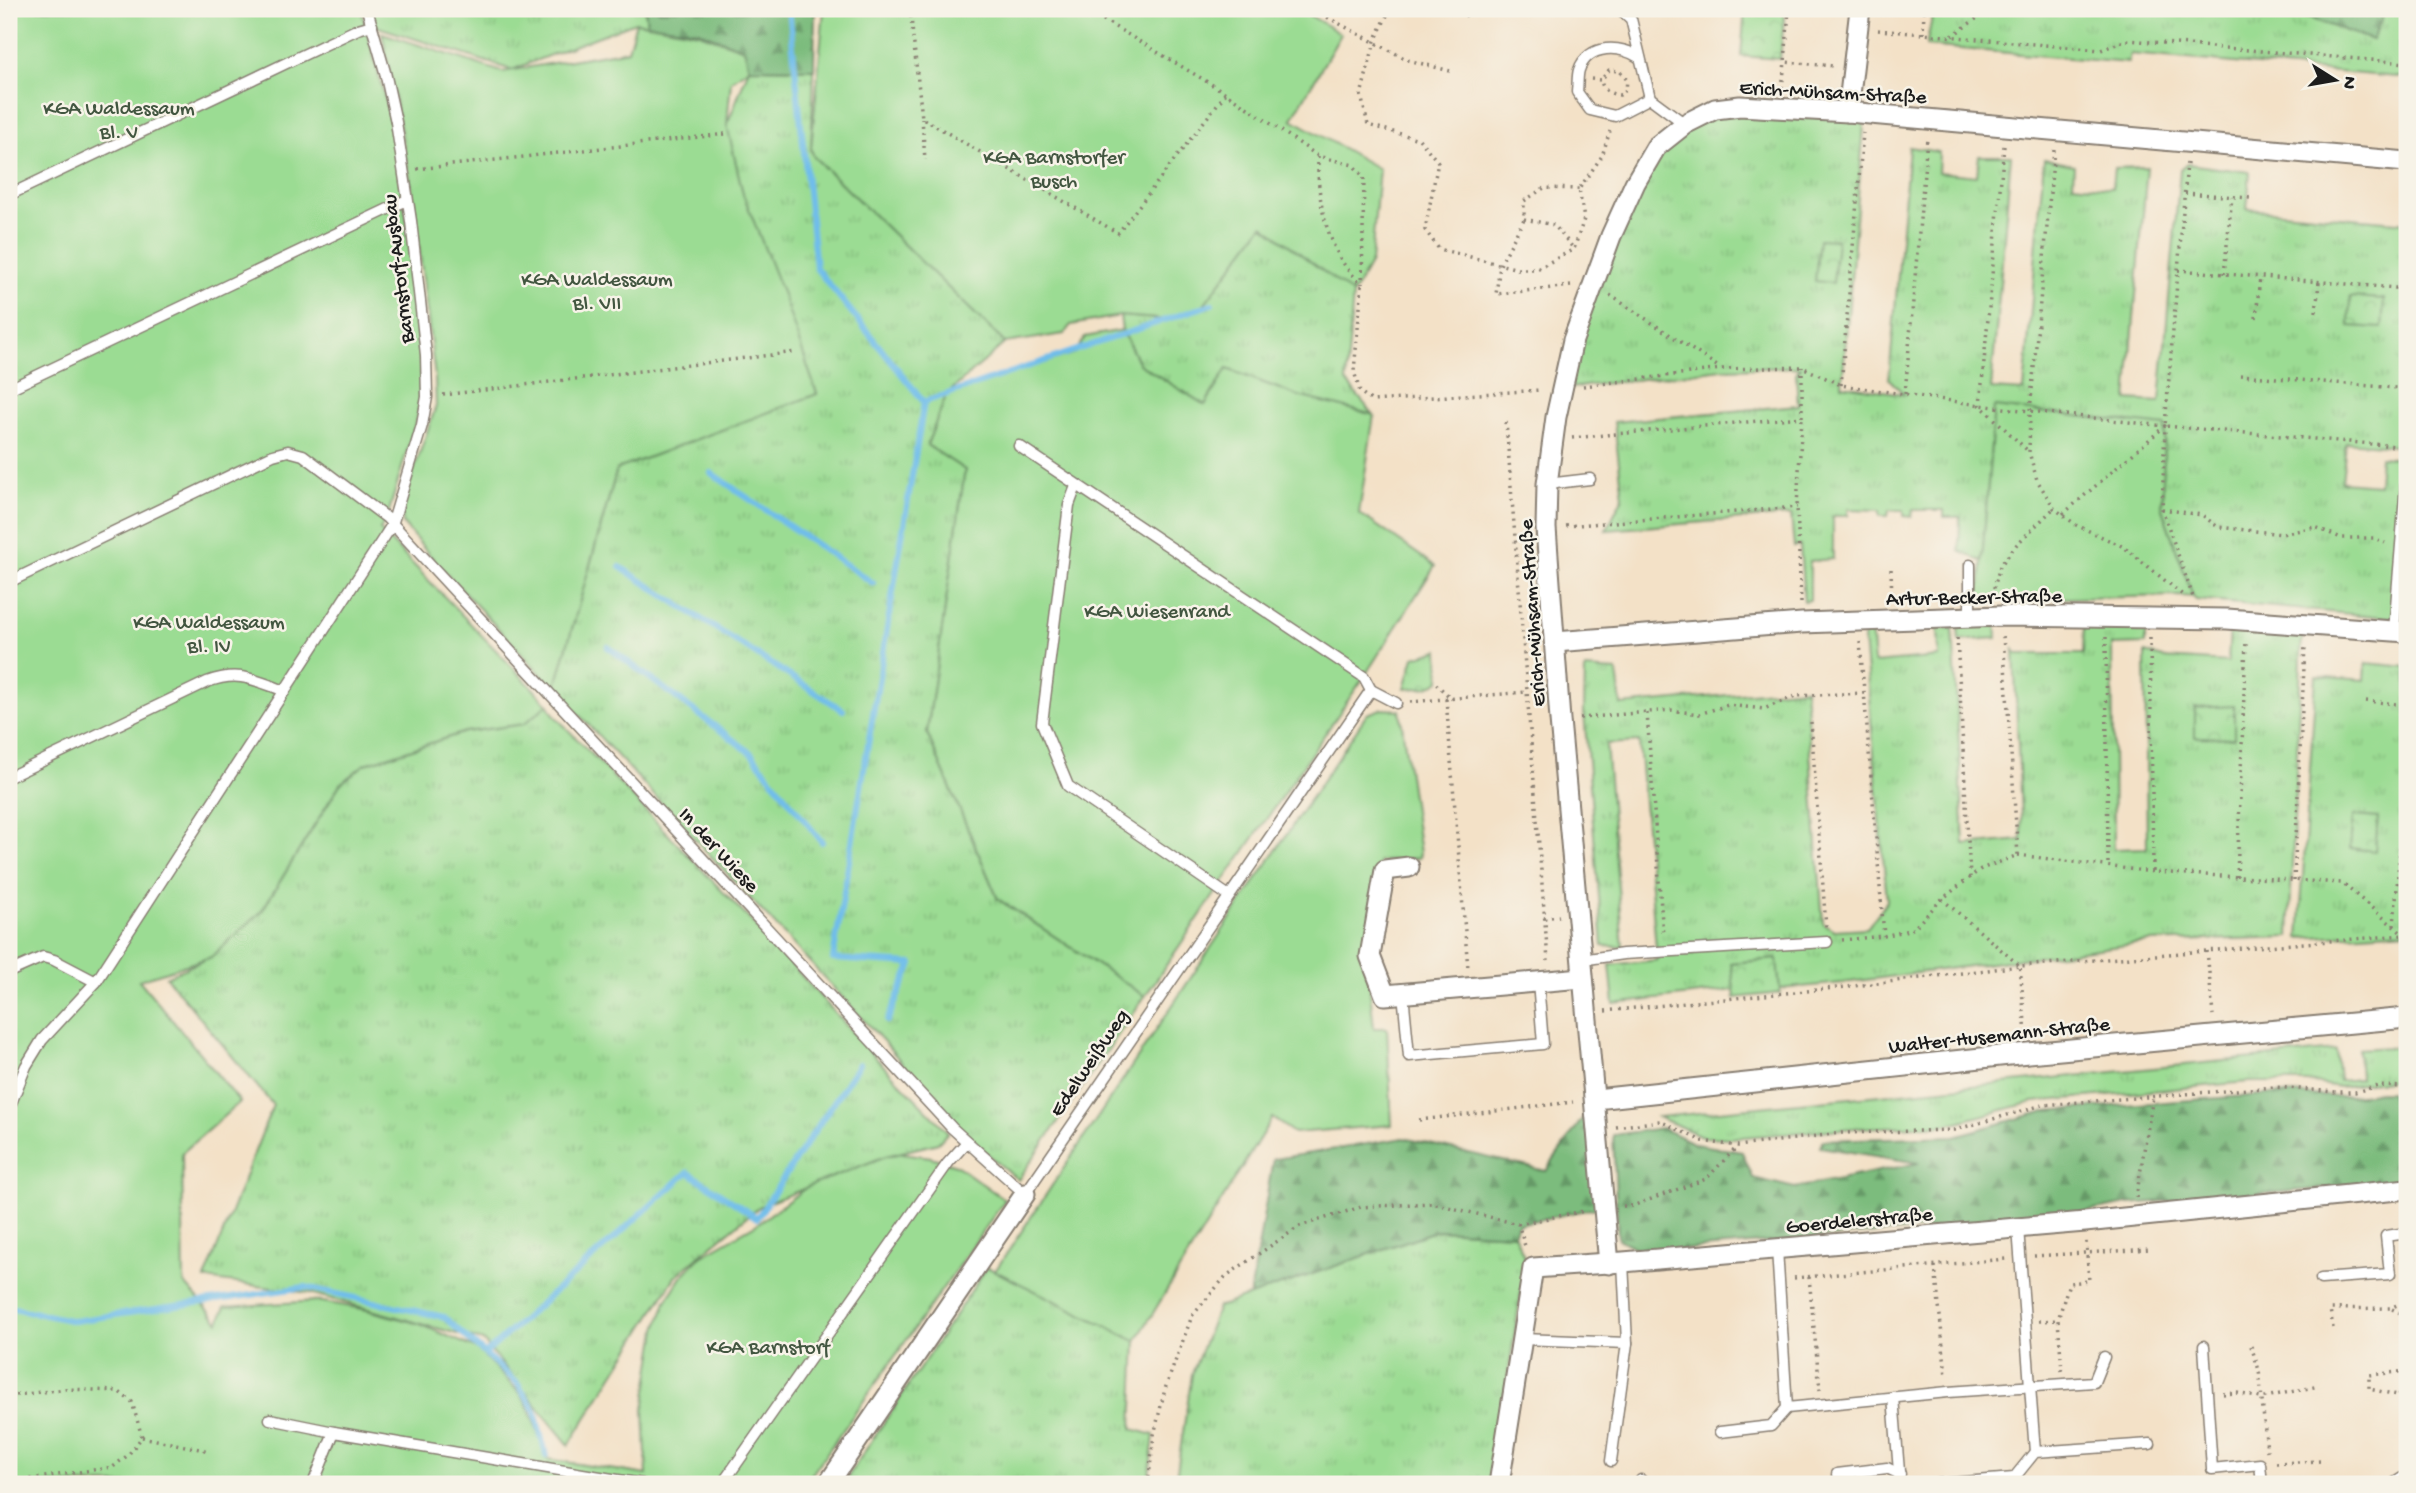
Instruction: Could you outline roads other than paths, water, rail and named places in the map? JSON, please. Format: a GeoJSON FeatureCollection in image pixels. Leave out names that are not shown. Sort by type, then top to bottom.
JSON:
{"type":"FeatureCollection","features":[{"type":"Feature","properties":{"kind":"street"},"geometry":{"type":"LineString","coordinates":[[1857,113],[1854,68],[1859,18]]}},
{"type":"Feature","properties":{"kind":"street","name":"Erich-Mühsam-Straße"},"geometry":{"type":"LineString","coordinates":[[1616,1263],[1606,1206],[1585,1013],[1546,528],[1552,440],[1573,340],[1611,236],[1635,183],[1656,147],[1685,124],[1715,109],[1740,106],[1857,113],[2407,162]]}},
{"type":"Feature","properties":{"kind":"street","name":"Artur-Becker-Straße"},"geometry":{"type":"LineString","coordinates":[[1555,642],[1802,622],[2002,616],[2247,621],[2400,631]]}},
{"type":"Feature","properties":{"kind":"street"},"geometry":{"type":"LineString","coordinates":[[1409,867],[1385,870],[1370,956],[1385,995],[1543,982],[1581,969]]}},
{"type":"Feature","properties":{"kind":"street","name":"Walter-Husemann-Straße"},"geometry":{"type":"LineString","coordinates":[[1596,1099],[2028,1053],[2407,1018]]}},
{"type":"Feature","properties":{"kind":"street","name":"Goerdelerstraße"},"geometry":{"type":"LineString","coordinates":[[1522,1339],[1533,1268],[2085,1222],[2407,1189]]}},
{"type":"Feature","properties":{"kind":"street","name":"Edelweißweg"},"geometry":{"type":"LineString","coordinates":[[828,1484],[1025,1194]]}},
{"type":"Feature","properties":{"kind":"street"},"geometry":{"type":"LineString","coordinates":[[1499,1484],[1522,1339]]}},
{"type":"Feature","properties":{"kind":"lane","name":"Barnstorf-Ausbau"},"geometry":{"type":"LineString","coordinates":[[9,1108],[26,1066],[42,1040],[96,982],[392,525],[422,425],[427,397],[426,355],[404,170],[385,72],[368,9]]}},
{"type":"Feature","properties":{"kind":"lane"},"geometry":{"type":"LineString","coordinates":[[1620,9],[1631,19],[1650,97],[1685,124]]}},
{"type":"Feature","properties":{"kind":"lane"},"geometry":{"type":"LineString","coordinates":[[9,195],[358,29],[372,25]]}},
{"type":"Feature","properties":{"kind":"lane"},"geometry":{"type":"LineString","coordinates":[[1640,58],[1629,50],[1615,48],[1591,53],[1579,69],[1577,92],[1590,110],[1615,116],[1650,97]]}},
{"type":"Feature","properties":{"kind":"lane"},"geometry":{"type":"LineString","coordinates":[[9,389],[407,200]]}},
{"type":"Feature","properties":{"kind":"lane"},"geometry":{"type":"LineString","coordinates":[[1019,446],[1364,677],[1371,690],[1396,703]]}},
{"type":"Feature","properties":{"kind":"lane","name":"In der Wiese"},"geometry":{"type":"LineString","coordinates":[[9,582],[273,455],[288,451],[303,455],[382,514],[966,1143],[1025,1194]]}},
{"type":"Feature","properties":{"kind":"lane","name":"Artur-Becker-Straße"},"geometry":{"type":"LineString","coordinates":[[2400,631],[2400,549],[2407,471]]}},
{"type":"Feature","properties":{"kind":"lane"},"geometry":{"type":"LineString","coordinates":[[1548,484],[1590,479]]}},
{"type":"Feature","properties":{"kind":"lane"},"geometry":{"type":"LineString","coordinates":[[1076,486],[1069,505],[1042,723],[1068,786],[1229,896]]}},
{"type":"Feature","properties":{"kind":"lane"},"geometry":{"type":"LineString","coordinates":[[1963,617],[1970,565]]}},
{"type":"Feature","properties":{"kind":"lane"},"geometry":{"type":"LineString","coordinates":[[9,777],[207,681],[225,675],[246,676],[285,691]]}},
{"type":"Feature","properties":{"kind":"lane","name":"Edelweißweg"},"geometry":{"type":"LineString","coordinates":[[1025,1194],[1371,690]]}},
{"type":"Feature","properties":{"kind":"lane"},"geometry":{"type":"LineString","coordinates":[[1581,969],[1623,954],[1827,942]]}},
{"type":"Feature","properties":{"kind":"lane"},"geometry":{"type":"LineString","coordinates":[[9,972],[43,957],[96,982]]}},
{"type":"Feature","properties":{"kind":"lane"},"geometry":{"type":"LineString","coordinates":[[1403,993],[1409,1056],[1543,1044],[1543,982]]}},
{"type":"Feature","properties":{"kind":"lane"},"geometry":{"type":"LineString","coordinates":[[724,1484],[940,1175],[966,1143]]}},
{"type":"Feature","properties":{"kind":"lane"},"geometry":{"type":"LineString","coordinates":[[1938,1484],[2015,1481],[2035,1452],[2018,1228]]}},
{"type":"Feature","properties":{"kind":"lane"},"geometry":{"type":"LineString","coordinates":[[2320,1279],[2390,1274],[2386,1236],[2407,1233]]}},
{"type":"Feature","properties":{"kind":"lane"},"geometry":{"type":"LineString","coordinates":[[1777,1248],[1787,1408]]}},
{"type":"Feature","properties":{"kind":"lane"},"geometry":{"type":"LineString","coordinates":[[1611,1461],[1627,1343],[1616,1263]]}},
{"type":"Feature","properties":{"kind":"lane"},"geometry":{"type":"LineString","coordinates":[[1522,1339],[1627,1343]]}},
{"type":"Feature","properties":{"kind":"lane"},"geometry":{"type":"LineString","coordinates":[[2204,1346],[2213,1469],[2260,1464],[2262,1484]]}},
{"type":"Feature","properties":{"kind":"lane"},"geometry":{"type":"LineString","coordinates":[[1720,1432],[1771,1426],[1787,1408],[1948,1392],[2094,1382],[2104,1357]]}},
{"type":"Feature","properties":{"kind":"lane"},"geometry":{"type":"LineString","coordinates":[[1893,1397],[1900,1479]]}},
{"type":"Feature","properties":{"kind":"lane"},"geometry":{"type":"LineString","coordinates":[[270,1419],[642,1484]]}},
{"type":"Feature","properties":{"kind":"lane"},"geometry":{"type":"LineString","coordinates":[[313,1484],[334,1432]]}},
{"type":"Feature","properties":{"kind":"lane"},"geometry":{"type":"LineString","coordinates":[[2035,1452],[2150,1444]]}},
{"type":"Feature","properties":{"kind":"lane"},"geometry":{"type":"LineString","coordinates":[[1837,1474],[1887,1468],[1900,1479]]}},
{"type":"Feature","properties":{"kind":"lane"},"geometry":{"type":"LineString","coordinates":[[2393,1484],[2407,1475]]}},
{"type":"Feature","properties":{"kind":"waterway"},"geometry":{"type":"LineString","coordinates":[[789,9],[816,268],[924,402],[1212,304]]}},
{"type":"Feature","properties":{"kind":"waterway"},"geometry":{"type":"LineString","coordinates":[[887,1021],[912,964],[833,959],[924,402]]}},
{"type":"Feature","properties":{"kind":"waterway"},"geometry":{"type":"LineString","coordinates":[[711,473],[873,583]]}},
{"type":"Feature","properties":{"kind":"waterway"},"geometry":{"type":"LineString","coordinates":[[620,567],[843,710]]}},
{"type":"Feature","properties":{"kind":"waterway"},"geometry":{"type":"LineString","coordinates":[[608,647],[751,753],[822,842]]}},
{"type":"Feature","properties":{"kind":"waterway"},"geometry":{"type":"LineString","coordinates":[[486,1353],[688,1172],[757,1218],[859,1064]]}},
{"type":"Feature","properties":{"kind":"waterway"},"geometry":{"type":"LineString","coordinates":[[9,1307],[74,1321],[305,1287],[444,1317],[517,1383],[535,1411],[546,1456]]}},
{"type":"Feature","properties":{"kind":"park label","name":"KGA Waldessaum Bl. V"},"geometry":{"type":"Point","coordinates":[119,119]}},
{"type":"Feature","properties":{"kind":"park label","name":"KGA Barnstorfer Busch"},"geometry":{"type":"Point","coordinates":[1054,168]}},
{"type":"Feature","properties":{"kind":"park label","name":"KGA Waldessaum Bl. VII"},"geometry":{"type":"Point","coordinates":[597,290]}},
{"type":"Feature","properties":{"kind":"park label","name":"KGA Wiesenrand"},"geometry":{"type":"Point","coordinates":[1157,610]}},
{"type":"Feature","properties":{"kind":"park label","name":"KGA Waldessaum Bl. IV"},"geometry":{"type":"Point","coordinates":[209,633]}},
{"type":"Feature","properties":{"kind":"park label","name":"KGA Barnstorf"},"geometry":{"type":"Point","coordinates":[768,1346]}}]}
